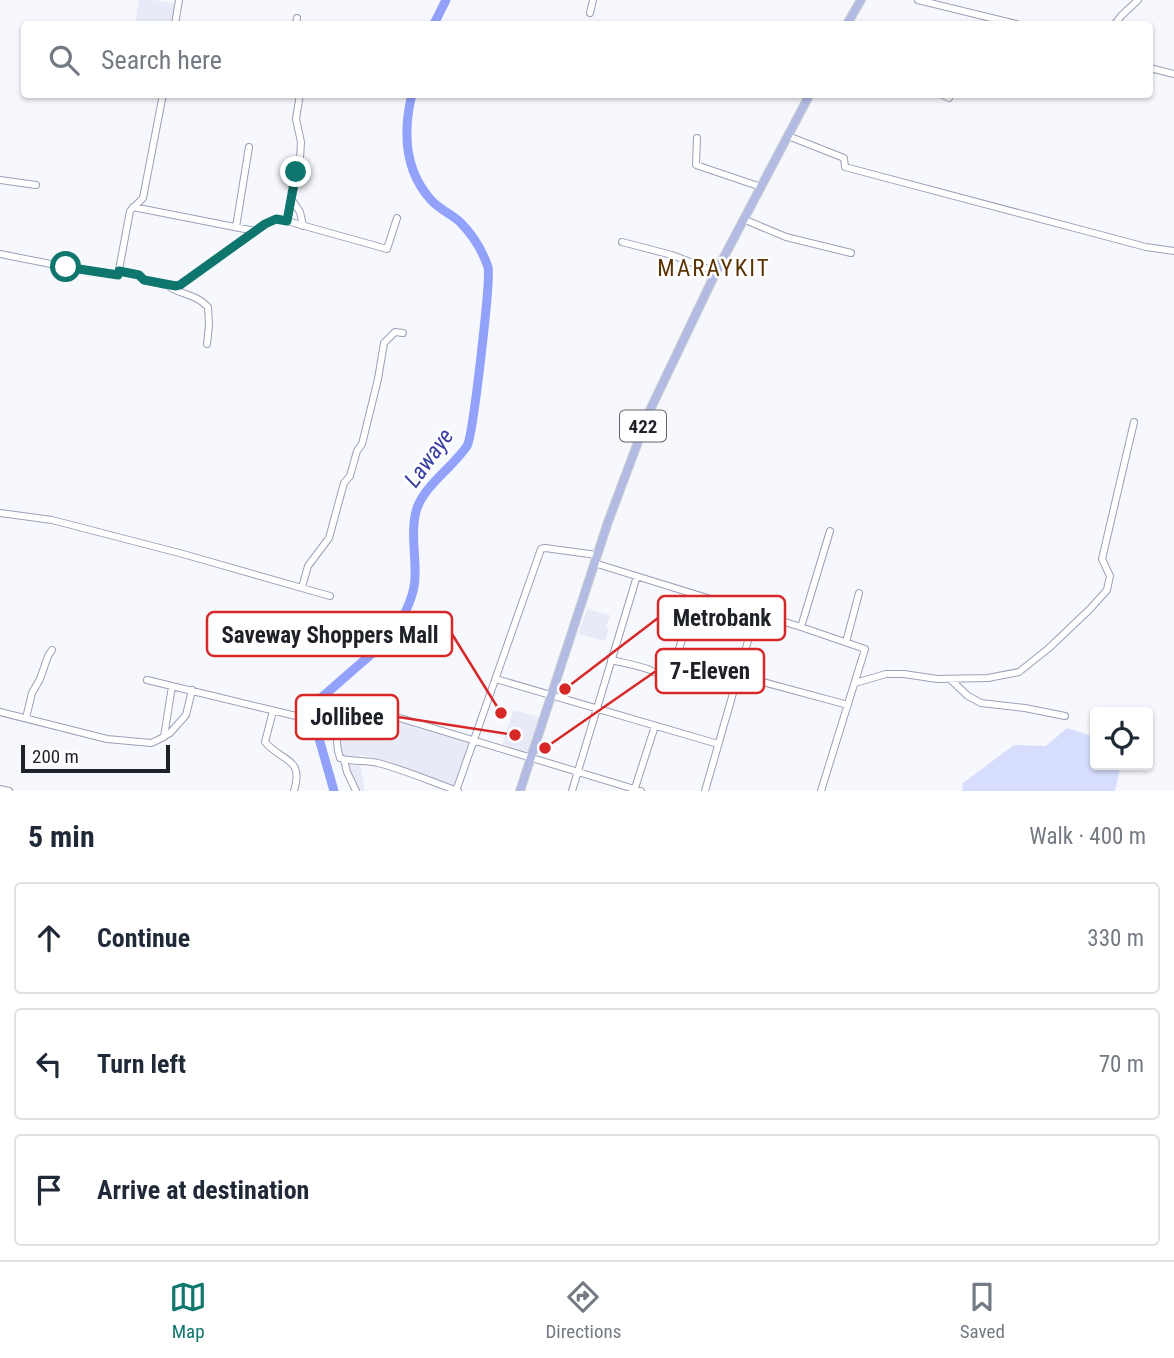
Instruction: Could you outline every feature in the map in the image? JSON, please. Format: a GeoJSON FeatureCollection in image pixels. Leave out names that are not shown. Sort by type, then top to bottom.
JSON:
{"type":"FeatureCollection","features":[{"type":"Feature","properties":{"kind":"main road"},"geometry":{"type":"LineString","coordinates":[[849,21],[860,0]]}},
{"type":"Feature","properties":{"kind":"main road","name":"422"},"geometry":{"type":"LineString","coordinates":[[520,791],[595,559],[646,420],[716,272],[808,98]]}},
{"type":"Feature","properties":{"kind":"street"},"geometry":{"type":"LineString","coordinates":[[176,21],[179,0]]}},
{"type":"Feature","properties":{"kind":"street"},"geometry":{"type":"LineString","coordinates":[[590,13],[593,0]]}},
{"type":"Feature","properties":{"kind":"street"},"geometry":{"type":"LineString","coordinates":[[918,0],[1004,21]]}},
{"type":"Feature","properties":{"kind":"street"},"geometry":{"type":"LineString","coordinates":[[1117,21],[1139,0]]}},
{"type":"Feature","properties":{"kind":"street"},"geometry":{"type":"LineString","coordinates":[[1153,69],[1174,74]]}},
{"type":"Feature","properties":{"kind":"street"},"geometry":{"type":"LineString","coordinates":[[0,254],[118,275],[130,211],[143,198],[162,98]]}},
{"type":"Feature","properties":{"kind":"street"},"geometry":{"type":"LineString","coordinates":[[287,221],[301,142],[296,119],[299,98]]}},
{"type":"Feature","properties":{"kind":"street"},"geometry":{"type":"LineString","coordinates":[[788,136],[844,158],[845,167],[1146,247],[1174,251]]}},
{"type":"Feature","properties":{"kind":"street"},"geometry":{"type":"LineString","coordinates":[[697,138],[696,165],[761,187]]}},
{"type":"Feature","properties":{"kind":"street"},"geometry":{"type":"LineString","coordinates":[[236,227],[249,147]]}},
{"type":"Feature","properties":{"kind":"street"},"geometry":{"type":"LineString","coordinates":[[0,180],[36,185]]}},
{"type":"Feature","properties":{"kind":"street"},"geometry":{"type":"LineString","coordinates":[[292,200],[300,212],[303,226]]}},
{"type":"Feature","properties":{"kind":"street"},"geometry":{"type":"LineString","coordinates":[[133,207],[256,231]]}},
{"type":"Feature","properties":{"kind":"street"},"geometry":{"type":"LineString","coordinates":[[119,271],[139,275],[144,280],[180,285],[265,224],[276,219],[387,249],[397,218]]}},
{"type":"Feature","properties":{"kind":"street"},"geometry":{"type":"LineString","coordinates":[[743,219],[786,237],[850,253]]}},
{"type":"Feature","properties":{"kind":"street"},"geometry":{"type":"LineString","coordinates":[[622,242],[672,255],[716,272]]}},
{"type":"Feature","properties":{"kind":"street"},"geometry":{"type":"LineString","coordinates":[[166,285],[200,299],[208,307],[206,344]]}},
{"type":"Feature","properties":{"kind":"street"},"geometry":{"type":"LineString","coordinates":[[302,587],[308,566],[328,538],[344,483],[350,476],[357,451],[362,444],[384,343],[395,332],[403,333]]}},
{"type":"Feature","properties":{"kind":"street"},"geometry":{"type":"LineString","coordinates":[[855,683],[886,674],[937,679],[988,678],[1020,671],[1049,648],[1108,590],[1110,576],[1102,559],[1133,422]]}},
{"type":"Feature","properties":{"kind":"street"},"geometry":{"type":"LineString","coordinates":[[0,513],[52,520],[330,596]]}},
{"type":"Feature","properties":{"kind":"street"},"geometry":{"type":"LineString","coordinates":[[801,626],[830,531]]}},
{"type":"Feature","properties":{"kind":"street"},"geometry":{"type":"LineString","coordinates":[[342,759],[381,764],[457,791],[541,549],[545,548],[595,559],[637,576],[801,626],[865,649],[821,791]]}},
{"type":"Feature","properties":{"kind":"street"},"geometry":{"type":"LineString","coordinates":[[572,791],[637,576]]}},
{"type":"Feature","properties":{"kind":"street"},"geometry":{"type":"LineString","coordinates":[[846,642],[859,593]]}},
{"type":"Feature","properties":{"kind":"street"},"geometry":{"type":"LineString","coordinates":[[678,652],[696,595]]}},
{"type":"Feature","properties":{"kind":"street"},"geometry":{"type":"LineString","coordinates":[[705,791],[756,613]]}},
{"type":"Feature","properties":{"kind":"street"},"geometry":{"type":"LineString","coordinates":[[26,718],[32,693],[52,650]]}},
{"type":"Feature","properties":{"kind":"street"},"geometry":{"type":"LineString","coordinates":[[611,660],[651,670],[666,680],[670,687]]}},
{"type":"Feature","properties":{"kind":"street"},"geometry":{"type":"LineString","coordinates":[[737,674],[848,705]]}},
{"type":"Feature","properties":{"kind":"street"},"geometry":{"type":"LineString","coordinates":[[496,679],[718,744]]}},
{"type":"Feature","properties":{"kind":"street"},"geometry":{"type":"LineString","coordinates":[[950,679],[968,696],[981,703],[1065,716]]}},
{"type":"Feature","properties":{"kind":"street"},"geometry":{"type":"LineString","coordinates":[[147,680],[296,716]]}},
{"type":"Feature","properties":{"kind":"street"},"geometry":{"type":"LineString","coordinates":[[164,737],[172,685]]}},
{"type":"Feature","properties":{"kind":"street"},"geometry":{"type":"LineString","coordinates":[[0,712],[107,738],[151,743],[164,737],[186,715],[192,690]]}},
{"type":"Feature","properties":{"kind":"street"},"geometry":{"type":"LineString","coordinates":[[356,791],[337,748],[336,737],[346,705],[360,706],[636,790],[655,726]]}},
{"type":"Feature","properties":{"kind":"street"},"geometry":{"type":"LineString","coordinates":[[273,711],[265,742],[294,766],[298,777],[294,791]]}},
{"type":"Feature","properties":{"kind":"street"},"geometry":{"type":"LineString","coordinates":[[0,789],[9,791]]}},
{"type":"Feature","properties":{"kind":"shaded area"},"geometry":{"type":"Polygon","coordinates":[[[139,0],[176,4],[173,21],[136,21],[139,0]]]}},
{"type":"Feature","properties":{"kind":"shaded area"},"geometry":{"type":"Polygon","coordinates":[[[587,609],[610,615],[605,641],[578,634],[587,609]]]}},
{"type":"Feature","properties":{"kind":"shaded area"},"geometry":{"type":"Polygon","coordinates":[[[344,707],[363,709],[471,743],[456,787],[360,755],[365,791],[355,791],[343,770],[332,736],[344,707]]]}},
{"type":"Feature","properties":{"kind":"shaded area"},"geometry":{"type":"Polygon","coordinates":[[[513,710],[540,717],[529,752],[503,744],[513,710]]]}},
{"type":"Feature","properties":{"kind":"shaded area"},"geometry":{"type":"Polygon","coordinates":[[[1067,728],[1090,735],[1090,770],[1120,770],[1115,791],[962,791],[963,783],[1014,745],[1046,746],[1067,728]]]}},
{"type":"Feature","properties":{"kind":"waterway","name":"Lawaye"},"geometry":{"type":"LineString","coordinates":[[436,21],[446,0]]}},
{"type":"Feature","properties":{"kind":"waterway","name":"Lawaye"},"geometry":{"type":"LineString","coordinates":[[334,791],[316,728],[317,708],[321,698],[392,636],[404,615],[414,584],[417,508],[433,483],[467,446],[481,357],[488,267],[469,232],[431,200],[415,176],[407,136],[411,98]]}},
{"type":"Feature","properties":{"kind":"place","name":"Metrobank"},"geometry":{"type":"Point","coordinates":[565,689]}},
{"type":"Feature","properties":{"kind":"place","name":"Saveway Shoppers Mall"},"geometry":{"type":"Point","coordinates":[501,713]}},
{"type":"Feature","properties":{"kind":"place","name":"Jollibee"},"geometry":{"type":"Point","coordinates":[515,735]}},
{"type":"Feature","properties":{"kind":"place","name":"7-Eleven"},"geometry":{"type":"Point","coordinates":[545,748]}},
{"type":"Feature","properties":{"kind":"district","name":"MARAYKIT"},"geometry":{"type":"Point","coordinates":[714,268]}},
{"type":"Feature","properties":{"kind":"route"},"geometry":{"type":"LineString","coordinates":[[66,267],[118,275],[119,271],[139,275],[144,280],[180,285],[265,224],[276,219],[287,221],[296,172]]}}]}
